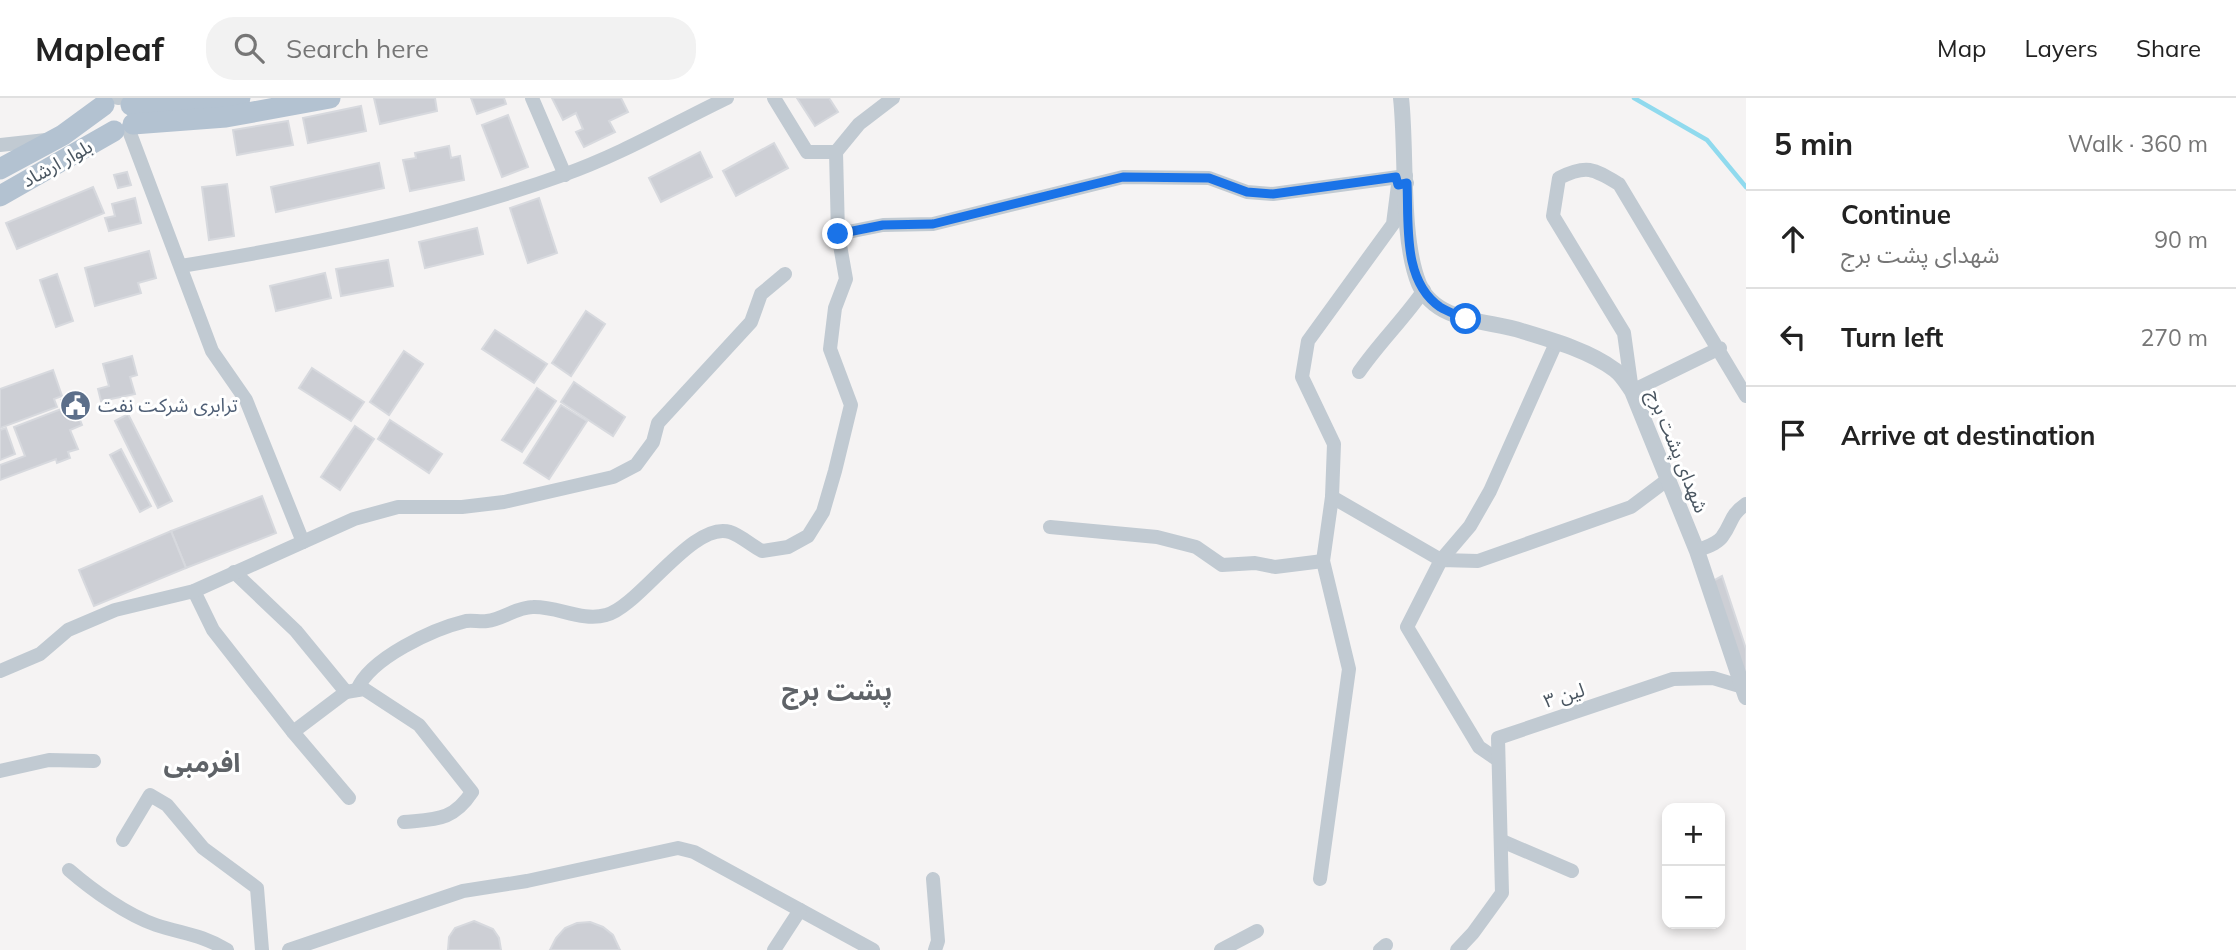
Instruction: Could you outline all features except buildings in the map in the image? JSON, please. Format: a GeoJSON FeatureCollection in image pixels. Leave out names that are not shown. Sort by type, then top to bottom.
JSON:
{"type":"FeatureCollection","features":[{"type":"Feature","properties":{"kind":"main road"},"geometry":{"type":"LineString","coordinates":[[121,113],[240,98]]}},
{"type":"Feature","properties":{"kind":"main road"},"geometry":{"type":"LineString","coordinates":[[121,113],[226,117],[330,98]]}},
{"type":"Feature","properties":{"kind":"main road","name":"بلوار ارشاد"},"geometry":{"type":"LineString","coordinates":[[0,169],[58,138],[121,113]]}},
{"type":"Feature","properties":{"kind":"main road","name":"بلوار ارشاد"},"geometry":{"type":"LineString","coordinates":[[0,196],[121,113]]}},
{"type":"Feature","properties":{"kind":"street"},"geometry":{"type":"LineString","coordinates":[[532,98],[565,174]]}},
{"type":"Feature","properties":{"kind":"street"},"geometry":{"type":"LineString","coordinates":[[181,266],[268,252],[496,197],[565,174],[727,98]]}},
{"type":"Feature","properties":{"kind":"street"},"geometry":{"type":"LineString","coordinates":[[774,98],[807,152],[836,152]]}},
{"type":"Feature","properties":{"kind":"street"},"geometry":{"type":"LineString","coordinates":[[293,732],[352,691],[363,677],[381,664],[438,629],[470,620],[488,621],[529,607],[554,607],[581,616],[606,615],[625,605],[657,572],[714,531],[731,532],[762,551],[788,547],[808,536],[822,512],[851,405],[830,349],[831,325],[846,279],[838,234],[836,152],[859,124],[893,98]]}},
{"type":"Feature","properties":{"kind":"street"},"geometry":{"type":"LineString","coordinates":[[1359,372],[1372,353],[1402,323],[1424,290],[1411,255],[1402,180],[1401,98]]}},
{"type":"Feature","properties":{"kind":"street"},"geometry":{"type":"LineString","coordinates":[[121,113],[212,351],[246,400],[268,447],[303,542]]}},
{"type":"Feature","properties":{"kind":"street"},"geometry":{"type":"LineString","coordinates":[[0,145],[58,138]]}},
{"type":"Feature","properties":{"kind":"street"},"geometry":{"type":"LineString","coordinates":[[1720,348],[1632,391],[1624,333],[1553,216],[1559,178],[1574,170],[1593,169],[1619,184],[1720,348],[1746,396]]}},
{"type":"Feature","properties":{"kind":"street"},"geometry":{"type":"LineString","coordinates":[[838,234],[883,225],[933,224],[1123,177],[1209,178],[1247,192],[1273,194],[1402,180]]}},
{"type":"Feature","properties":{"kind":"street"},"geometry":{"type":"LineString","coordinates":[[1320,879],[1349,668],[1323,561],[1332,497],[1334,444],[1302,377],[1308,341],[1393,224],[1402,180]]}},
{"type":"Feature","properties":{"kind":"street"},"geometry":{"type":"LineString","coordinates":[[0,671],[40,654],[68,630],[114,610],[194,592],[354,519],[398,507],[462,508],[504,502],[613,477],[636,465],[653,442],[658,423],[751,322],[761,294],[785,274]]}},
{"type":"Feature","properties":{"kind":"street","name":"شهدای پشت برج"},"geometry":{"type":"LineString","coordinates":[[1424,290],[1440,307],[1466,319],[1520,330],[1590,356],[1616,371],[1632,391],[1697,551],[1744,692]]}},
{"type":"Feature","properties":{"kind":"street"},"geometry":{"type":"LineString","coordinates":[[1498,760],[1479,747],[1407,627],[1441,560],[1470,526],[1490,491],[1556,343]]}},
{"type":"Feature","properties":{"kind":"street"},"geometry":{"type":"LineString","coordinates":[[1332,497],[1441,560],[1478,561],[1631,507],[1667,480]]}},
{"type":"Feature","properties":{"kind":"street"},"geometry":{"type":"LineString","coordinates":[[1697,551],[1718,541],[1723,536],[1732,513],[1746,504]]}},
{"type":"Feature","properties":{"kind":"street"},"geometry":{"type":"LineString","coordinates":[[1050,527],[1157,537],[1196,547],[1222,565],[1255,563],[1275,567],[1323,561]]}},
{"type":"Feature","properties":{"kind":"street"},"geometry":{"type":"LineString","coordinates":[[234,572],[296,631],[352,691]]}},
{"type":"Feature","properties":{"kind":"street"},"geometry":{"type":"LineString","coordinates":[[194,592],[213,630],[349,798]]}},
{"type":"Feature","properties":{"kind":"street","name":"لین ۳"},"geometry":{"type":"LineString","coordinates":[[1457,950],[1502,892],[1503,841],[1498,737],[1673,679],[1713,678],[1744,692]]}},
{"type":"Feature","properties":{"kind":"street"},"geometry":{"type":"LineString","coordinates":[[352,691],[364,690],[419,725],[472,792],[460,810],[440,818],[404,822]]}},
{"type":"Feature","properties":{"kind":"street"},"geometry":{"type":"LineString","coordinates":[[0,771],[50,760],[94,761]]}},
{"type":"Feature","properties":{"kind":"street"},"geometry":{"type":"LineString","coordinates":[[123,840],[150,795],[167,804],[203,848],[257,888],[262,950]]}},
{"type":"Feature","properties":{"kind":"street"},"geometry":{"type":"LineString","coordinates":[[1503,841],[1572,871]]}},
{"type":"Feature","properties":{"kind":"street"},"geometry":{"type":"LineString","coordinates":[[289,950],[463,891],[527,881],[678,848],[694,852],[873,950]]}},
{"type":"Feature","properties":{"kind":"street"},"geometry":{"type":"LineString","coordinates":[[69,870],[126,912],[158,925],[205,937],[227,950]]}},
{"type":"Feature","properties":{"kind":"street"},"geometry":{"type":"LineString","coordinates":[[933,879],[938,941],[935,950]]}},
{"type":"Feature","properties":{"kind":"street"},"geometry":{"type":"LineString","coordinates":[[774,950],[800,910]]}},
{"type":"Feature","properties":{"kind":"street"},"geometry":{"type":"LineString","coordinates":[[1221,950],[1257,931]]}},
{"type":"Feature","properties":{"kind":"waterway"},"geometry":{"type":"LineString","coordinates":[[1634,98],[1707,140],[1746,187]]}},
{"type":"Feature","properties":{"kind":"place","name":"ترابری شرکت نفت"},"geometry":{"type":"Point","coordinates":[75,405]}},
{"type":"Feature","properties":{"kind":"district","name":"پشت برج"},"geometry":{"type":"Point","coordinates":[837,690]}},
{"type":"Feature","properties":{"kind":"district","name":"افرمبی"},"geometry":{"type":"Point","coordinates":[202,762]}},
{"type":"Feature","properties":{"kind":"route"},"geometry":{"type":"LineString","coordinates":[[838,234],[883,225],[933,224],[1123,177],[1209,178],[1247,192],[1273,194],[1303,192],[1396,177],[1398,185],[1407,183],[1411,255],[1420,286],[1440,307],[1466,319]]}}]}
